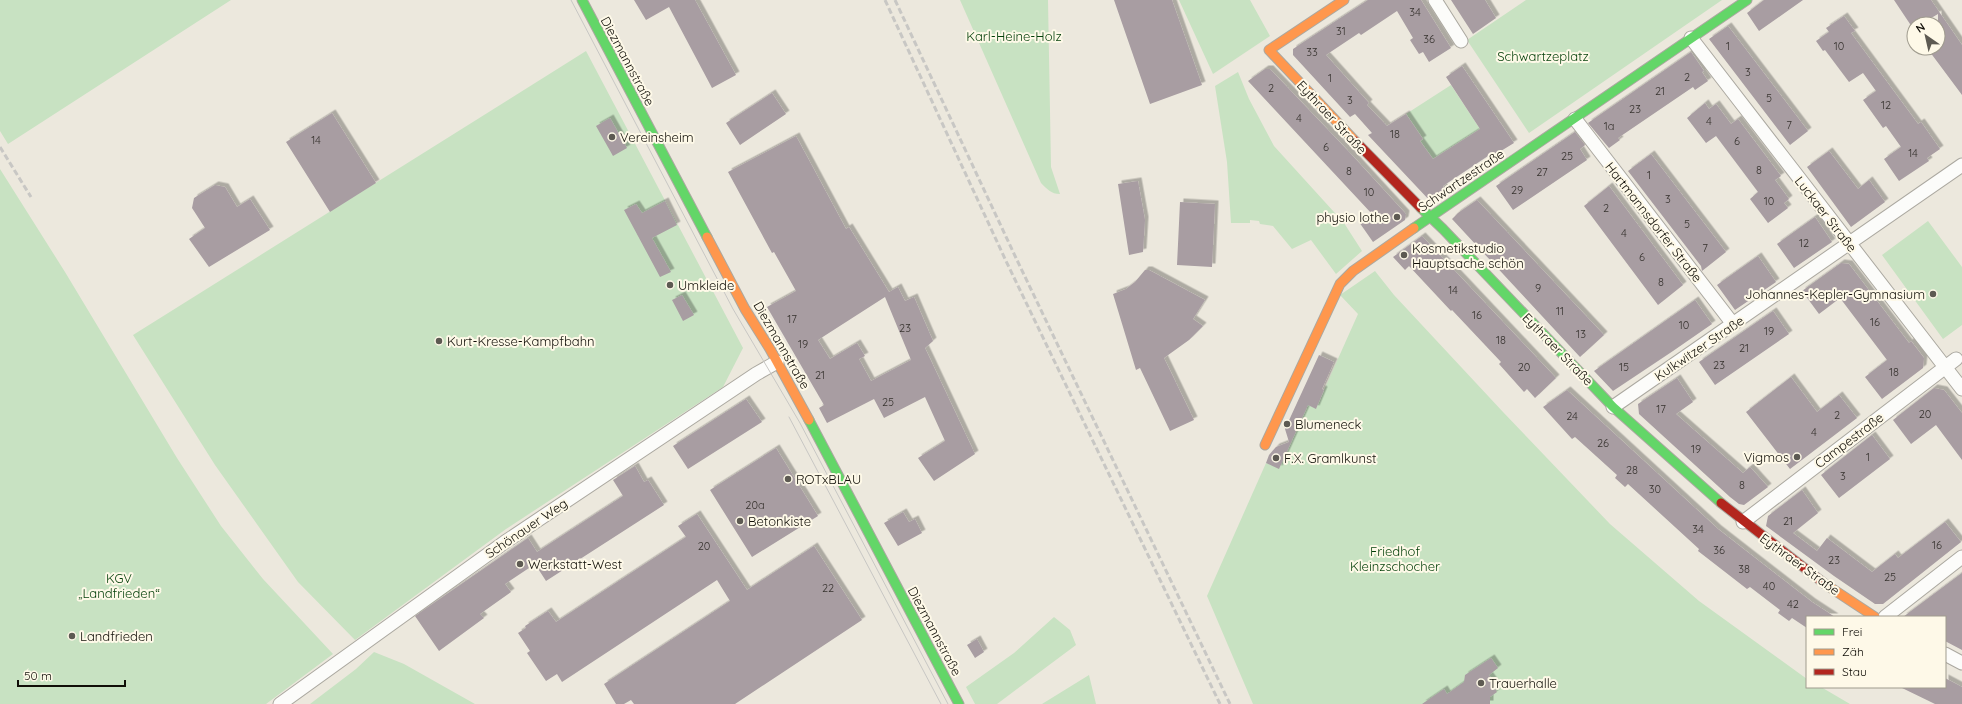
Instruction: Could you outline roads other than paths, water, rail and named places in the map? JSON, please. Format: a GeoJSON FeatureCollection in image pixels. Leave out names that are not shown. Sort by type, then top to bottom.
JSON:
{"type":"FeatureCollection","features":[{"type":"Feature","properties":{"kind":"street","name":"Diezmannstraße"},"geometry":{"type":"LineString","coordinates":[[582,0],[745,309],[778,362],[959,704]]}},
{"type":"Feature","properties":{"kind":"street","name":"Eythraer Straße"},"geometry":{"type":"LineString","coordinates":[[1344,0],[1269,50],[1613,407],[1743,522],[1814,576],[1874,616]]}},
{"type":"Feature","properties":{"kind":"street"},"geometry":{"type":"LineString","coordinates":[[1435,0],[1461,41]]}},
{"type":"Feature","properties":{"kind":"street","name":"Schwartzestraße"},"geometry":{"type":"LineString","coordinates":[[1265,445],[1340,284],[1353,271],[1746,0]]}},
{"type":"Feature","properties":{"kind":"street","name":"Luckaer Straße"},"geometry":{"type":"LineString","coordinates":[[1691,38],[1962,389]]}},
{"type":"Feature","properties":{"kind":"street","name":"Hartmannsdorfer Straße"},"geometry":{"type":"LineString","coordinates":[[1575,119],[1733,324]]}},
{"type":"Feature","properties":{"kind":"street","name":"Kulkwitzer Straße"},"geometry":{"type":"LineString","coordinates":[[1613,407],[1962,165]]}},
{"type":"Feature","properties":{"kind":"street","name":"Campestraße"},"geometry":{"type":"LineString","coordinates":[[1743,522],[1956,359]]}},
{"type":"Feature","properties":{"kind":"street","name":"Schönauer Weg"},"geometry":{"type":"LineString","coordinates":[[280,704],[504,542],[756,374],[778,362]]}},
{"type":"Feature","properties":{"kind":"street"},"geometry":{"type":"LineString","coordinates":[[1886,616],[1962,557]]}},
{"type":"Feature","properties":{"kind":"street"},"geometry":{"type":"LineString","coordinates":[[1946,655],[1962,663]]}},
{"type":"Feature","properties":{"kind":"tram line"},"geometry":{"type":"LineString","coordinates":[[571,0],[733,309],[800,423],[948,704]]}},
{"type":"Feature","properties":{"kind":"tram line"},"geometry":{"type":"LineString","coordinates":[[789,417],[941,704]]}},
{"type":"Feature","properties":{"kind":"railway"},"geometry":{"type":"LineString","coordinates":[[885,0],[1006,261],[1220,704]]}},
{"type":"Feature","properties":{"kind":"railway"},"geometry":{"type":"LineString","coordinates":[[895,0],[1016,258],[1230,704]]}},
{"type":"Feature","properties":{"kind":"railway"},"geometry":{"type":"LineString","coordinates":[[0,147],[31,197]]}},
{"type":"Feature","properties":{"kind":"place","name":"Vereinsheim"},"geometry":{"type":"Point","coordinates":[612,137]}},
{"type":"Feature","properties":{"kind":"place","name":"physio lothe"},"geometry":{"type":"Point","coordinates":[1397,217]}},
{"type":"Feature","properties":{"kind":"place","name":"Kosmetikstudio Hauptsache schön"},"geometry":{"type":"Point","coordinates":[1404,255]}},
{"type":"Feature","properties":{"kind":"place","name":"Umkleide"},"geometry":{"type":"Point","coordinates":[670,285]}},
{"type":"Feature","properties":{"kind":"place","name":"Johannes-Kepler-Gymnasium"},"geometry":{"type":"Point","coordinates":[1933,294]}},
{"type":"Feature","properties":{"kind":"place","name":"Kurt-Kresse-Kampfbahn"},"geometry":{"type":"Point","coordinates":[439,341]}},
{"type":"Feature","properties":{"kind":"place","name":"Blumeneck"},"geometry":{"type":"Point","coordinates":[1287,424]}},
{"type":"Feature","properties":{"kind":"place","name":"Vigmos"},"geometry":{"type":"Point","coordinates":[1797,457]}},
{"type":"Feature","properties":{"kind":"place","name":"F.X. Gramlkunst"},"geometry":{"type":"Point","coordinates":[1276,458]}},
{"type":"Feature","properties":{"kind":"place","name":"ROTxBLAU"},"geometry":{"type":"Point","coordinates":[788,479]}},
{"type":"Feature","properties":{"kind":"place","name":"Betonkiste"},"geometry":{"type":"Point","coordinates":[740,521]}},
{"type":"Feature","properties":{"kind":"place","name":"Werkstatt-West"},"geometry":{"type":"Point","coordinates":[520,564]}},
{"type":"Feature","properties":{"kind":"place","name":"Landfrieden"},"geometry":{"type":"Point","coordinates":[72,636]}},
{"type":"Feature","properties":{"kind":"place","name":"Trauerhalle"},"geometry":{"type":"Point","coordinates":[1481,683]}},
{"type":"Feature","properties":{"kind":"park label","name":"Karl-Heine-Holz"},"geometry":{"type":"Point","coordinates":[1014,36]}},
{"type":"Feature","properties":{"kind":"park label","name":"Schwartzeplatz"},"geometry":{"type":"Point","coordinates":[1543,56]}},
{"type":"Feature","properties":{"kind":"park label","name":"Friedhof Kleinzschocher"},"geometry":{"type":"Point","coordinates":[1395,558]}},
{"type":"Feature","properties":{"kind":"park label","name":"KGV „Landfrieden“"},"geometry":{"type":"Point","coordinates":[119,586]}}]}
